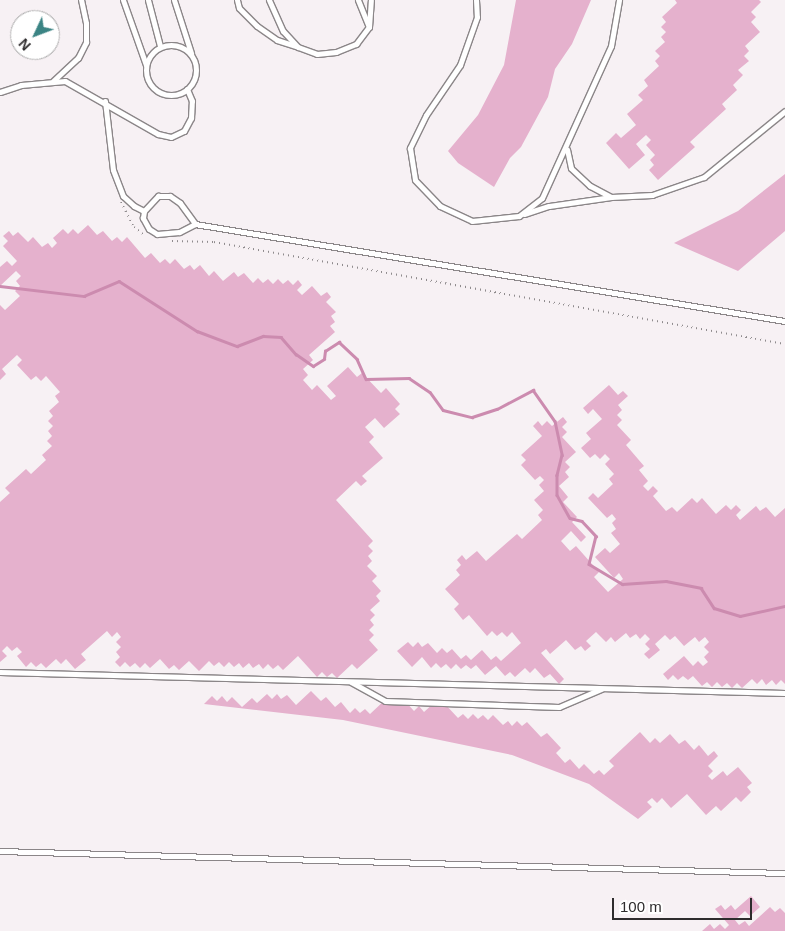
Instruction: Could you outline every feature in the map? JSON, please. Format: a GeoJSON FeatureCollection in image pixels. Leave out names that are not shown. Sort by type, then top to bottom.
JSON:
{"type":"FeatureCollection","features":[{"type":"Feature","properties":{"kind":"lane"},"geometry":{"type":"LineString","coordinates":[[51,82],[78,58],[86,42],[86,23],[81,0]]}},
{"type":"Feature","properties":{"kind":"lane"},"geometry":{"type":"LineString","coordinates":[[123,0],[146,65],[149,83],[158,92],[170,95],[187,90],[196,73],[174,0]]}},
{"type":"Feature","properties":{"kind":"lane"},"geometry":{"type":"LineString","coordinates":[[148,0],[160,46]]}},
{"type":"Feature","properties":{"kind":"lane"},"geometry":{"type":"LineString","coordinates":[[236,0],[239,8],[256,26],[277,40],[317,54],[336,52],[356,44],[369,27],[371,0]]}},
{"type":"Feature","properties":{"kind":"lane"},"geometry":{"type":"LineString","coordinates":[[269,0],[283,31],[298,47]]}},
{"type":"Feature","properties":{"kind":"lane"},"geometry":{"type":"LineString","coordinates":[[358,0],[369,27]]}},
{"type":"Feature","properties":{"kind":"lane"},"geometry":{"type":"LineString","coordinates":[[476,0],[477,17],[460,65],[426,115],[410,148],[415,180],[440,206],[472,220],[519,216],[549,206],[611,197],[652,195],[704,177],[785,111]]}},
{"type":"Feature","properties":{"kind":"lane"},"geometry":{"type":"LineString","coordinates":[[519,216],[542,198],[567,149],[612,46],[619,0]]}},
{"type":"Feature","properties":{"kind":"lane"},"geometry":{"type":"LineString","coordinates":[[146,65],[151,54],[160,46],[178,45],[192,56]]}},
{"type":"Feature","properties":{"kind":"lane"},"geometry":{"type":"LineString","coordinates":[[0,92],[21,85],[64,81],[105,101],[158,134],[171,137],[184,131],[191,118],[192,101],[187,90]]}},
{"type":"Feature","properties":{"kind":"lane"},"geometry":{"type":"LineString","coordinates":[[105,101],[112,161],[123,196],[134,206],[144,210]]}},
{"type":"Feature","properties":{"kind":"lane"},"geometry":{"type":"LineString","coordinates":[[567,149],[571,168],[590,186],[611,197]]}},
{"type":"Feature","properties":{"kind":"lane"},"geometry":{"type":"LineString","coordinates":[[195,224],[180,203],[170,196],[158,196],[144,210],[143,218],[149,229],[157,234],[178,232],[195,224],[785,321]]}},
{"type":"Feature","properties":{"kind":"lane"},"geometry":{"type":"LineString","coordinates":[[0,672],[785,693]]}},
{"type":"Feature","properties":{"kind":"lane"},"geometry":{"type":"LineString","coordinates":[[348,681],[385,701],[559,707],[602,688]]}},
{"type":"Feature","properties":{"kind":"lane"},"geometry":{"type":"LineString","coordinates":[[0,851],[785,873]]}},
{"type":"Feature","properties":{"kind":"path"},"geometry":{"type":"LineString","coordinates":[[123,196],[120,204],[134,227],[152,238]]}},
{"type":"Feature","properties":{"kind":"path"},"geometry":{"type":"LineString","coordinates":[[168,241],[214,242],[785,344]]}},
{"type":"Feature","properties":{"kind":"shaded area"},"geometry":{"type":"Polygon","coordinates":[[[516,0],[591,0],[572,44],[555,69],[548,97],[521,147],[510,158],[494,187],[458,163],[448,151],[478,115],[504,65],[516,0]]]}},
{"type":"Feature","properties":{"kind":"shaded area"},"geometry":{"type":"Polygon","coordinates":[[[675,0],[759,0],[761,2],[751,12],[756,17],[751,22],[760,32],[745,46],[749,51],[744,56],[749,61],[738,70],[743,75],[733,85],[737,90],[722,104],[726,109],[690,142],[695,147],[658,180],[649,170],[654,165],[650,160],[655,155],[646,145],[651,140],[646,135],[636,144],[645,155],[629,169],[606,143],[616,133],[621,138],[636,125],[627,114],[643,100],[638,95],[648,86],[644,80],[659,66],[655,61],[660,56],[655,51],[665,42],[661,37],[666,32],[661,27],[666,22],[662,17],[677,3],[675,0]]]}},
{"type":"Feature","properties":{"kind":"shaded area"},"geometry":{"type":"Polygon","coordinates":[[[785,174],[785,231],[738,271],[674,243],[738,211],[785,174]]]}},
{"type":"Feature","properties":{"kind":"shaded area"},"geometry":{"type":"Polygon","coordinates":[[[88,225],[97,235],[103,231],[112,241],[117,237],[122,242],[127,237],[145,258],[151,253],[160,263],[165,259],[170,264],[175,259],[184,269],[190,265],[194,270],[200,265],[209,276],[214,271],[223,281],[234,272],[238,277],[244,273],[253,283],[258,278],[263,283],[268,279],[273,284],[278,279],[283,284],[288,280],[293,285],[298,280],[302,285],[297,290],[302,295],[312,286],[321,296],[327,292],[331,297],[326,302],[336,312],[331,316],[335,322],[330,326],[335,332],[309,355],[313,360],[303,369],[308,375],[303,380],[312,390],[317,385],[331,400],[336,396],[327,386],[348,367],[357,377],[362,373],[381,393],[386,388],[400,404],[395,409],[400,414],[384,428],[375,418],[365,427],[374,437],[369,442],[383,458],[362,476],[367,481],[361,486],[356,481],[336,500],[373,541],[368,546],[373,551],[368,556],[372,561],[367,566],[377,576],[372,581],[381,591],[376,596],[380,601],[370,610],[375,615],[370,620],[374,625],[369,630],[374,635],[369,640],[378,650],[357,669],[352,664],[337,678],[332,673],[327,677],[322,672],[317,677],[298,656],[283,670],[278,665],[273,669],[268,664],[263,669],[259,664],[253,668],[249,663],[243,668],[239,663],[234,667],[229,662],[224,667],[219,662],[214,666],[209,661],[199,671],[189,661],[179,670],[174,665],[169,669],[160,659],[150,668],[145,663],[140,668],[135,663],[130,667],[125,662],[120,667],[115,662],[120,657],[116,652],[121,647],[116,642],[121,637],[117,632],[112,637],[107,631],[81,654],[86,660],[75,669],[66,659],[61,664],[56,659],[46,668],[41,663],[36,667],[31,662],[26,667],[17,656],[22,652],[17,647],[12,651],[7,646],[2,651],[7,656],[0,662],[0,502],[10,493],[5,488],[26,469],[31,474],[46,460],[42,455],[52,446],[47,441],[52,436],[48,431],[53,426],[48,421],[53,416],[49,411],[59,402],[55,396],[60,392],[46,376],[41,381],[36,376],[31,380],[17,365],[22,360],[17,355],[2,369],[6,374],[0,380],[0,305],[5,310],[20,296],[15,291],[20,286],[16,281],[21,276],[16,271],[0,286],[0,267],[7,261],[12,266],[17,261],[3,246],[8,241],[3,236],[9,231],[13,236],[18,232],[28,242],[33,237],[42,247],[48,243],[52,248],[57,243],[53,238],[63,229],[68,234],[73,229],[78,234],[88,225]]]}},
{"type":"Feature","properties":{"kind":"shaded area"},"geometry":{"type":"Polygon","coordinates":[[[609,385],[618,395],[623,391],[628,396],[618,405],[622,410],[617,415],[622,420],[617,425],[631,440],[626,445],[644,466],[639,470],[648,481],[643,486],[648,491],[653,486],[658,491],[653,496],[666,511],[672,507],[677,512],[692,498],[697,503],[702,498],[716,514],[726,505],[731,510],[736,505],[741,510],[736,515],[740,520],[756,506],[760,511],[766,507],[775,517],[785,508],[785,684],[781,680],[776,685],[772,680],[766,685],[762,679],[757,684],[752,679],[742,688],[737,683],[732,688],[727,683],[722,687],[717,682],[712,687],[707,682],[702,686],[693,676],[688,680],[683,676],[678,680],[673,675],[668,680],[663,674],[684,656],[693,666],[698,661],[703,666],[708,662],[704,657],[709,652],[704,647],[709,642],[705,637],[699,642],[695,637],[684,646],[675,636],[670,640],[665,635],[655,644],[660,650],[649,659],[644,654],[650,649],[645,644],[650,639],[645,634],[640,639],[636,634],[630,638],[626,633],[615,642],[611,637],[606,642],[596,632],[586,641],[591,646],[585,651],[581,646],[575,650],[566,640],[550,654],[546,649],[541,653],[564,679],[559,684],[550,674],[544,678],[535,668],[530,673],[525,668],[515,677],[510,672],[505,676],[496,666],[485,675],[476,665],[471,669],[466,665],[461,669],[456,664],[451,669],[446,664],[441,668],[436,663],[431,668],[422,657],[412,667],[397,651],[408,642],[413,647],[418,642],[422,647],[428,643],[437,653],[442,648],[447,653],[452,649],[461,659],[466,655],[471,660],[482,650],[491,660],[496,656],[501,661],[521,643],[512,632],[507,637],[502,632],[497,636],[492,631],[487,636],[469,615],[463,620],[454,609],[459,604],[445,589],[460,575],[456,570],[461,565],[457,560],[462,555],[466,560],[477,551],[486,561],[517,534],[522,539],[542,520],[538,515],[543,510],[534,500],[544,491],[539,485],[544,480],[540,476],[535,480],[521,465],[526,460],[521,455],[542,436],[533,426],[538,421],[542,426],[547,421],[552,426],[563,417],[567,422],[562,427],[567,432],[562,437],[576,452],[565,462],[570,467],[565,472],[569,477],[559,486],[568,497],[563,502],[577,517],[572,522],[586,537],[581,542],[571,531],[561,541],[570,551],[576,546],[599,572],[594,577],[608,592],[623,579],[619,573],[614,578],[595,557],[605,548],[610,553],[620,544],[611,533],[616,529],[612,523],[616,519],[612,514],[607,518],[588,498],[593,493],[598,498],[613,484],[609,479],[614,474],[605,464],[610,459],[605,454],[600,459],[595,454],[590,458],[581,448],[591,439],[586,433],[602,419],[593,409],[588,414],[583,408],[609,385]]]}},
{"type":"Feature","properties":{"kind":"shaded area"},"geometry":{"type":"Polygon","coordinates":[[[311,691],[321,701],[326,697],[335,707],[341,702],[350,713],[355,708],[360,713],[365,709],[370,714],[385,700],[390,705],[395,700],[400,705],[405,701],[414,711],[419,706],[424,712],[435,702],[439,707],[444,703],[458,718],[463,714],[468,719],[473,714],[478,719],[483,715],[488,720],[493,715],[503,725],[508,721],[512,726],[517,721],[522,726],[527,722],[541,737],[547,733],[561,748],[556,753],[565,763],[570,759],[579,769],[584,764],[594,774],[599,770],[604,775],[614,766],[609,761],[640,732],[650,743],[655,738],[660,743],[670,734],[679,744],[685,740],[694,750],[699,745],[708,756],[714,751],[718,756],[708,766],[713,771],[708,776],[712,780],[723,771],[727,776],[738,767],[752,783],[747,787],[751,792],[741,802],[736,797],[721,811],[716,806],[706,815],[687,794],[671,808],[662,798],[657,803],[652,798],[647,802],[652,807],[638,819],[589,784],[512,755],[343,720],[204,704],[212,696],[217,701],[222,696],[227,702],[232,697],[242,707],[252,698],[257,703],[267,694],[272,699],[277,694],[281,699],[287,695],[296,705],[311,691]]]}},
{"type":"Feature","properties":{"kind":"shaded area"},"geometry":{"type":"Polygon","coordinates":[[[751,896],[760,907],[750,916],[745,911],[735,920],[739,925],[745,921],[749,926],[770,907],[775,912],[780,908],[785,913],[785,931],[702,931],[710,924],[714,929],[720,924],[725,929],[729,925],[715,909],[721,905],[725,910],[731,905],[735,910],[751,896]]]}},
{"type":"Feature","properties":{"kind":"waterway"},"geometry":{"type":"LineString","coordinates":[[0,286],[84,296],[119,281],[197,331],[237,346],[263,336],[281,337],[296,354],[313,366],[324,359],[325,351],[339,342],[357,359],[366,379],[409,378],[430,392],[443,410],[472,417],[497,409],[533,390],[555,421],[562,455],[557,475],[557,495],[570,518],[582,521],[596,536],[589,564],[622,584],[666,581],[701,588],[714,608],[740,616],[785,606]]}}]}
